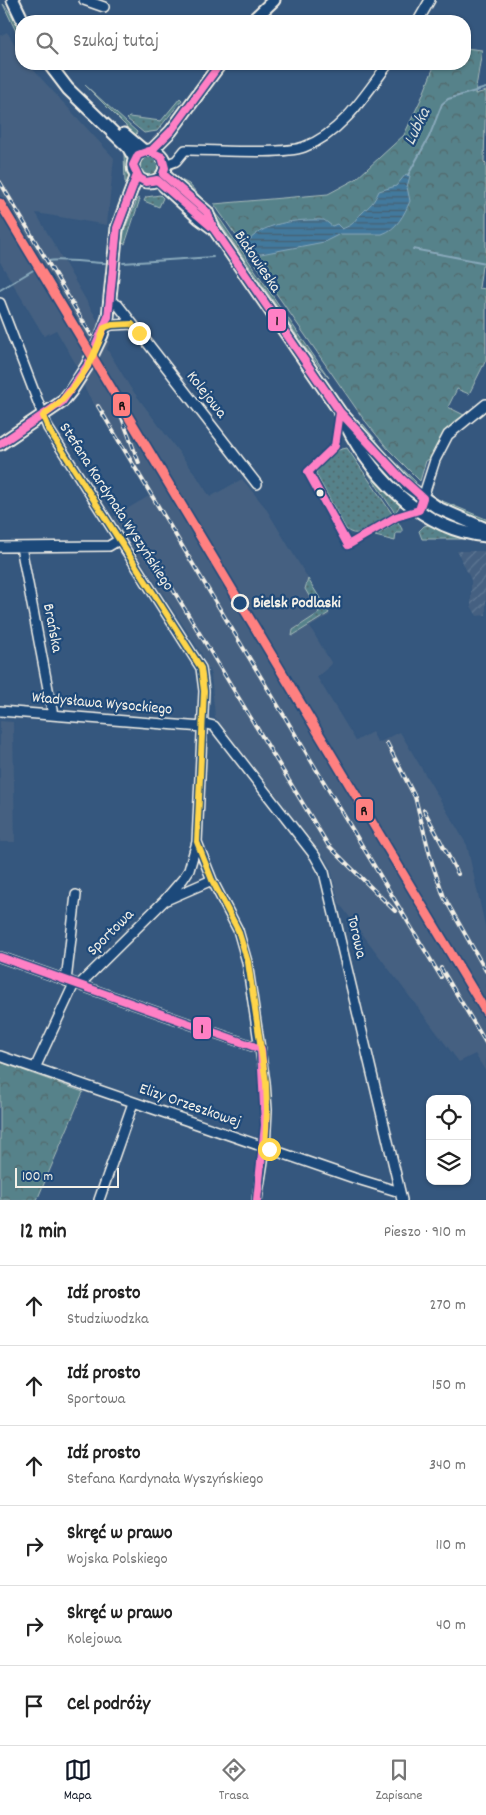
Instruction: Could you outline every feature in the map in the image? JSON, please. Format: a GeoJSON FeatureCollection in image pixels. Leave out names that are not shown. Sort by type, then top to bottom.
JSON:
{"type":"FeatureCollection","features":[{"type":"Feature","properties":{"kind":"main road"},"geometry":{"type":"LineString","coordinates":[[13,0],[20,15]]}},
{"type":"Feature","properties":{"kind":"main road"},"geometry":{"type":"LineString","coordinates":[[258,15],[274,0]]}},
{"type":"Feature","properties":{"kind":"main road","name":"Białowieska"},"geometry":{"type":"LineString","coordinates":[[55,70],[77,87],[199,218],[214,229],[340,412],[348,431],[390,487],[419,510],[451,527],[473,535],[486,536]]}},
{"type":"Feature","properties":{"kind":"main road"},"geometry":{"type":"LineString","coordinates":[[0,444],[62,402],[76,385],[104,328],[110,301],[117,228],[123,211],[171,131],[216,70]]}},
{"type":"Feature","properties":{"kind":"main road","name":"Białowieska"},"geometry":{"type":"LineString","coordinates":[[340,412],[356,426],[394,472],[423,498],[456,517],[486,529]]}},
{"type":"Feature","properties":{"kind":"street"},"geometry":{"type":"LineString","coordinates":[[84,0],[104,7]]}},
{"type":"Feature","properties":{"kind":"street"},"geometry":{"type":"LineString","coordinates":[[421,15],[430,0]]}},
{"type":"Feature","properties":{"kind":"street"},"geometry":{"type":"LineString","coordinates":[[151,166],[176,161],[185,150],[285,150],[311,144],[340,123],[383,70]]}},
{"type":"Feature","properties":{"kind":"street","name":"Kolejowa"},"geometry":{"type":"LineString","coordinates":[[110,301],[118,305],[257,484]]}},
{"type":"Feature","properties":{"kind":"street","name":"Stefana Kardynała Wyszyńskiego"},"geometry":{"type":"LineString","coordinates":[[0,303],[48,428],[201,668],[204,691],[202,725]]}},
{"type":"Feature","properties":{"kind":"street"},"geometry":{"type":"LineString","coordinates":[[104,328],[112,325],[132,324]]}},
{"type":"Feature","properties":{"kind":"street"},"geometry":{"type":"LineString","coordinates":[[419,510],[435,460],[448,436],[486,404]]}},
{"type":"Feature","properties":{"kind":"street"},"geometry":{"type":"LineString","coordinates":[[0,547],[109,546],[119,540]]}},
{"type":"Feature","properties":{"kind":"street","name":"Brańska"},"geometry":{"type":"LineString","coordinates":[[21,547],[53,715]]}},
{"type":"Feature","properties":{"kind":"street","name":"Władysława Wysockiego"},"geometry":{"type":"LineString","coordinates":[[0,711],[202,725]]}},
{"type":"Feature","properties":{"kind":"street","name":"Sportowa"},"geometry":{"type":"LineString","coordinates":[[35,1068],[73,983],[164,902],[189,870],[197,842],[202,725]]}},
{"type":"Feature","properties":{"kind":"street","name":"Torowa"},"geometry":{"type":"LineString","coordinates":[[202,725],[214,726],[324,872],[401,1196]]}},
{"type":"Feature","properties":{"kind":"street","name":"Sportowa"},"geometry":{"type":"LineString","coordinates":[[164,902],[212,880],[197,842]]}},
{"type":"Feature","properties":{"kind":"street"},"geometry":{"type":"LineString","coordinates":[[212,880],[238,930],[244,946],[261,1049],[267,1110],[265,1148],[257,1200]]}},
{"type":"Feature","properties":{"kind":"street"},"geometry":{"type":"LineString","coordinates":[[73,983],[76,895]]}},
{"type":"Feature","properties":{"kind":"street"},"geometry":{"type":"LineString","coordinates":[[0,957],[261,1049]]}},
{"type":"Feature","properties":{"kind":"street","name":"Elizy Orzeszkowej"},"geometry":{"type":"LineString","coordinates":[[0,1056],[392,1191],[401,1196]]}},
{"type":"Feature","properties":{"kind":"street"},"geometry":{"type":"LineString","coordinates":[[99,1200],[133,1103]]}},
{"type":"Feature","properties":{"kind":"shaded area"},"geometry":{"type":"Polygon","coordinates":[[[7,32],[15,45],[15,70],[33,70],[114,158],[107,225],[36,213],[110,342],[107,349],[130,387],[196,475],[210,497],[242,479],[265,507],[330,615],[310,627],[332,664],[317,677],[356,741],[372,732],[378,743],[400,732],[467,845],[486,930],[486,1072],[475,1054],[459,1062],[339,903],[330,865],[215,717],[211,675],[201,653],[113,517],[149,496],[86,391],[77,366],[56,330],[44,336],[0,262],[0,36],[7,32]]]}},
{"type":"Feature","properties":{"kind":"shaded area","name":"Lubka"},"geometry":{"type":"Polygon","coordinates":[[[406,174],[410,176],[407,187],[410,201],[399,221],[387,232],[382,234],[340,234],[324,242],[261,254],[251,254],[245,246],[251,238],[260,232],[292,221],[324,220],[332,226],[337,224],[342,229],[347,227],[372,204],[379,191],[396,186],[406,174]]]}},
{"type":"Feature","properties":{"kind":"shaded area"},"geometry":{"type":"Polygon","coordinates":[[[457,551],[486,551],[486,615],[477,616],[471,606],[471,580],[457,551]]]}},
{"type":"Feature","properties":{"kind":"shaded area"},"geometry":{"type":"Polygon","coordinates":[[[0,721],[13,722],[15,842],[0,842],[0,721]]]}},
{"type":"Feature","properties":{"kind":"green space"},"geometry":{"type":"Polygon","coordinates":[[[3,4],[15,22],[15,29],[3,4]]]}},
{"type":"Feature","properties":{"kind":"green space"},"geometry":{"type":"Polygon","coordinates":[[[471,49],[482,50],[475,94],[486,91],[484,162],[486,164],[486,266],[482,266],[479,288],[486,289],[486,360],[469,394],[457,389],[448,407],[464,415],[454,422],[442,437],[434,456],[426,461],[420,481],[388,449],[362,417],[214,204],[328,194],[356,179],[404,135],[433,70],[471,70],[471,49]]]}},
{"type":"Feature","properties":{"kind":"green space"},"geometry":{"type":"Polygon","coordinates":[[[85,85],[137,132],[136,135],[131,136],[126,126],[85,85]]]}},
{"type":"Feature","properties":{"kind":"green space"},"geometry":{"type":"Polygon","coordinates":[[[180,98],[182,100],[157,131],[144,133],[127,119],[129,117],[161,121],[180,98]]]}},
{"type":"Feature","properties":{"kind":"green space"},"geometry":{"type":"Polygon","coordinates":[[[127,151],[130,184],[125,182],[124,154],[127,151]]]}},
{"type":"Feature","properties":{"kind":"green space"},"geometry":{"type":"Polygon","coordinates":[[[149,157],[155,160],[158,166],[155,172],[149,175],[143,172],[140,166],[143,160],[149,157]]]}},
{"type":"Feature","properties":{"kind":"green space"},"geometry":{"type":"Polygon","coordinates":[[[179,179],[189,184],[220,219],[329,378],[311,356],[219,222],[178,183],[179,179]]]}},
{"type":"Feature","properties":{"kind":"green space"},"geometry":{"type":"Polygon","coordinates":[[[160,195],[163,198],[159,207],[144,201],[146,197],[160,195]]]}},
{"type":"Feature","properties":{"kind":"green space"},"geometry":{"type":"Polygon","coordinates":[[[138,198],[140,199],[125,244],[122,243],[125,228],[138,198]]]}},
{"type":"Feature","properties":{"kind":"green space"},"geometry":{"type":"Polygon","coordinates":[[[363,424],[387,454],[416,482],[414,485],[385,456],[361,426],[363,424]]]}},
{"type":"Feature","properties":{"kind":"green space"},"geometry":{"type":"Polygon","coordinates":[[[347,448],[393,515],[370,530],[357,533],[346,529],[316,474],[320,464],[327,456],[347,448]]]}},
{"type":"Feature","properties":{"kind":"green space"},"geometry":{"type":"Polygon","coordinates":[[[352,449],[355,449],[377,478],[401,504],[395,513],[352,449]]]}},
{"type":"Feature","properties":{"kind":"green space"},"geometry":{"type":"Polygon","coordinates":[[[430,496],[486,519],[486,524],[472,519],[430,496]]]}},
{"type":"Feature","properties":{"kind":"green space"},"geometry":{"type":"Polygon","coordinates":[[[398,522],[402,533],[396,533],[395,541],[375,536],[398,522]]]}},
{"type":"Feature","properties":{"kind":"green space"},"geometry":{"type":"Polygon","coordinates":[[[431,524],[464,536],[464,539],[422,539],[419,531],[424,526],[431,524]]]}},
{"type":"Feature","properties":{"kind":"green space"},"geometry":{"type":"Polygon","coordinates":[[[308,579],[329,613],[292,636],[293,630],[319,613],[305,589],[308,579]]]}},
{"type":"Feature","properties":{"kind":"green space"},"geometry":{"type":"Polygon","coordinates":[[[0,1062],[83,1092],[37,1200],[0,1200],[0,1062]]]}},
{"type":"Feature","properties":{"kind":"waterway","name":"Lubka"},"geometry":{"type":"LineString","coordinates":[[408,175],[429,137],[442,104],[448,99],[486,88]]}},
{"type":"Feature","properties":{"kind":"waterway"},"geometry":{"type":"LineString","coordinates":[[413,249],[486,263]]}},
{"type":"Feature","properties":{"kind":"waterway","name":"Lubka"},"geometry":{"type":"LineString","coordinates":[[123,263],[213,257]]}},
{"type":"Feature","properties":{"kind":"waterway","name":"Lubka"},"geometry":{"type":"LineString","coordinates":[[49,261],[67,260],[105,263]]}},
{"type":"Feature","properties":{"kind":"waterway","name":"Lubka"},"geometry":{"type":"LineString","coordinates":[[0,290],[35,269]]}},
{"type":"Feature","properties":{"kind":"railway"},"geometry":{"type":"LineString","coordinates":[[0,182],[91,335]]}},
{"type":"Feature","properties":{"kind":"railway"},"geometry":{"type":"LineString","coordinates":[[116,402],[139,463]]}},
{"type":"Feature","properties":{"kind":"railway"},"geometry":{"type":"LineString","coordinates":[[98,406],[441,977]]}},
{"type":"Feature","properties":{"kind":"railway"},"geometry":{"type":"LineString","coordinates":[[155,560],[328,845],[395,911]]}},
{"type":"Feature","properties":{"kind":"railway"},"geometry":{"type":"LineString","coordinates":[[387,743],[415,797],[432,863],[444,897],[486,971]]}},
{"type":"Feature","properties":{"kind":"railway"},"geometry":{"type":"LineString","coordinates":[[424,810],[458,874]]}},
{"type":"Feature","properties":{"kind":"railway"},"geometry":{"type":"LineString","coordinates":[[441,968],[486,1043]]}},
{"type":"Feature","properties":{"kind":"transit line","name":"1"},"geometry":{"type":"LineString","coordinates":[[152,150],[171,131],[216,70]]}},
{"type":"Feature","properties":{"kind":"transit line","name":"1"},"geometry":{"type":"LineString","coordinates":[[149,151],[162,157],[165,168],[163,174],[207,212],[214,229],[157,180],[146,182],[139,178],[133,165],[138,155],[149,151]]}},
{"type":"Feature","properties":{"kind":"transit line","name":"1"},"geometry":{"type":"LineString","coordinates":[[0,444],[62,402],[87,366],[108,317],[117,228],[137,175]]}},
{"type":"Feature","properties":{"kind":"transit line","name":"R"},"geometry":{"type":"LineString","coordinates":[[0,203],[486,1012]]}},
{"type":"Feature","properties":{"kind":"transit line","name":"1"},"geometry":{"type":"LineString","coordinates":[[214,229],[340,412]]}},
{"type":"Feature","properties":{"kind":"transit line","name":"1"},"geometry":{"type":"LineString","coordinates":[[340,412],[401,478],[423,498],[419,510],[396,517],[348,545],[308,472],[335,446],[340,412]]}},
{"type":"Feature","properties":{"kind":"transit line","name":"1"},"geometry":{"type":"LineString","coordinates":[[0,957],[261,1049],[265,1125],[257,1200]]}},
{"type":"Feature","properties":{"kind":"place","name":"Bielsk Podlaski"},"geometry":{"type":"Point","coordinates":[240,603]}},
{"type":"Feature","properties":{"kind":"route"},"geometry":{"type":"LineString","coordinates":[[139,333],[132,324],[124,323],[104,328],[97,346],[76,385],[62,402],[43,416],[48,428],[201,668],[204,679],[204,691],[196,823],[197,842],[212,880],[238,930],[248,962],[266,1082],[265,1148],[269,1149]]}}]}
